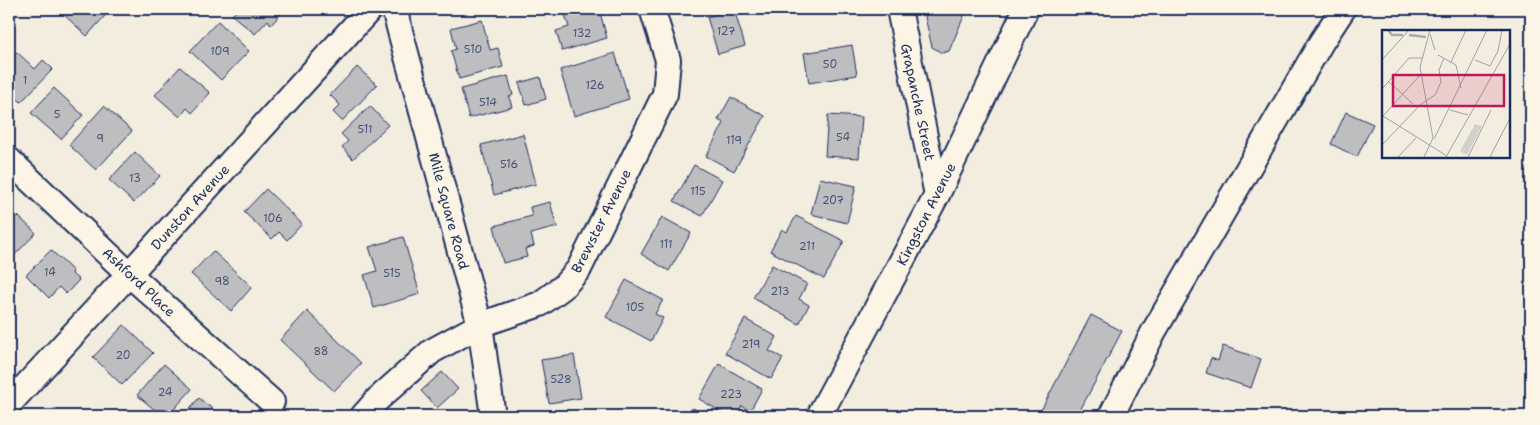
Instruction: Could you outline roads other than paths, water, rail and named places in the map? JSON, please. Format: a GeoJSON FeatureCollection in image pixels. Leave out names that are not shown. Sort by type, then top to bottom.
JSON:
{"type":"FeatureCollection","features":[{"type":"Feature","properties":{"kind":"street","name":"Dunston Avenue"},"geometry":{"type":"LineString","coordinates":[[9,404],[370,9]]}},
{"type":"Feature","properties":{"kind":"street","name":"Mile Square Road"},"geometry":{"type":"LineString","coordinates":[[394,9],[480,325],[492,416]]}},
{"type":"Feature","properties":{"kind":"street","name":"Brewster Avenue"},"geometry":{"type":"LineString","coordinates":[[363,416],[378,399],[432,351],[480,325],[540,304],[563,287],[579,269],[665,94],[668,60],[652,9]]}},
{"type":"Feature","properties":{"kind":"street","name":"Grapanche Street"},"geometry":{"type":"LineString","coordinates":[[899,9],[937,195]]}},
{"type":"Feature","properties":{"kind":"street","name":"Kingston Avenue"},"geometry":{"type":"LineString","coordinates":[[819,416],[937,195],[1026,9]]}},
{"type":"Feature","properties":{"kind":"street"},"geometry":{"type":"LineString","coordinates":[[1111,416],[1154,331],[1317,49],[1343,9]]}},
{"type":"Feature","properties":{"kind":"street","name":"Ashford Place"},"geometry":{"type":"LineString","coordinates":[[9,160],[129,274],[272,402]]}}]}
